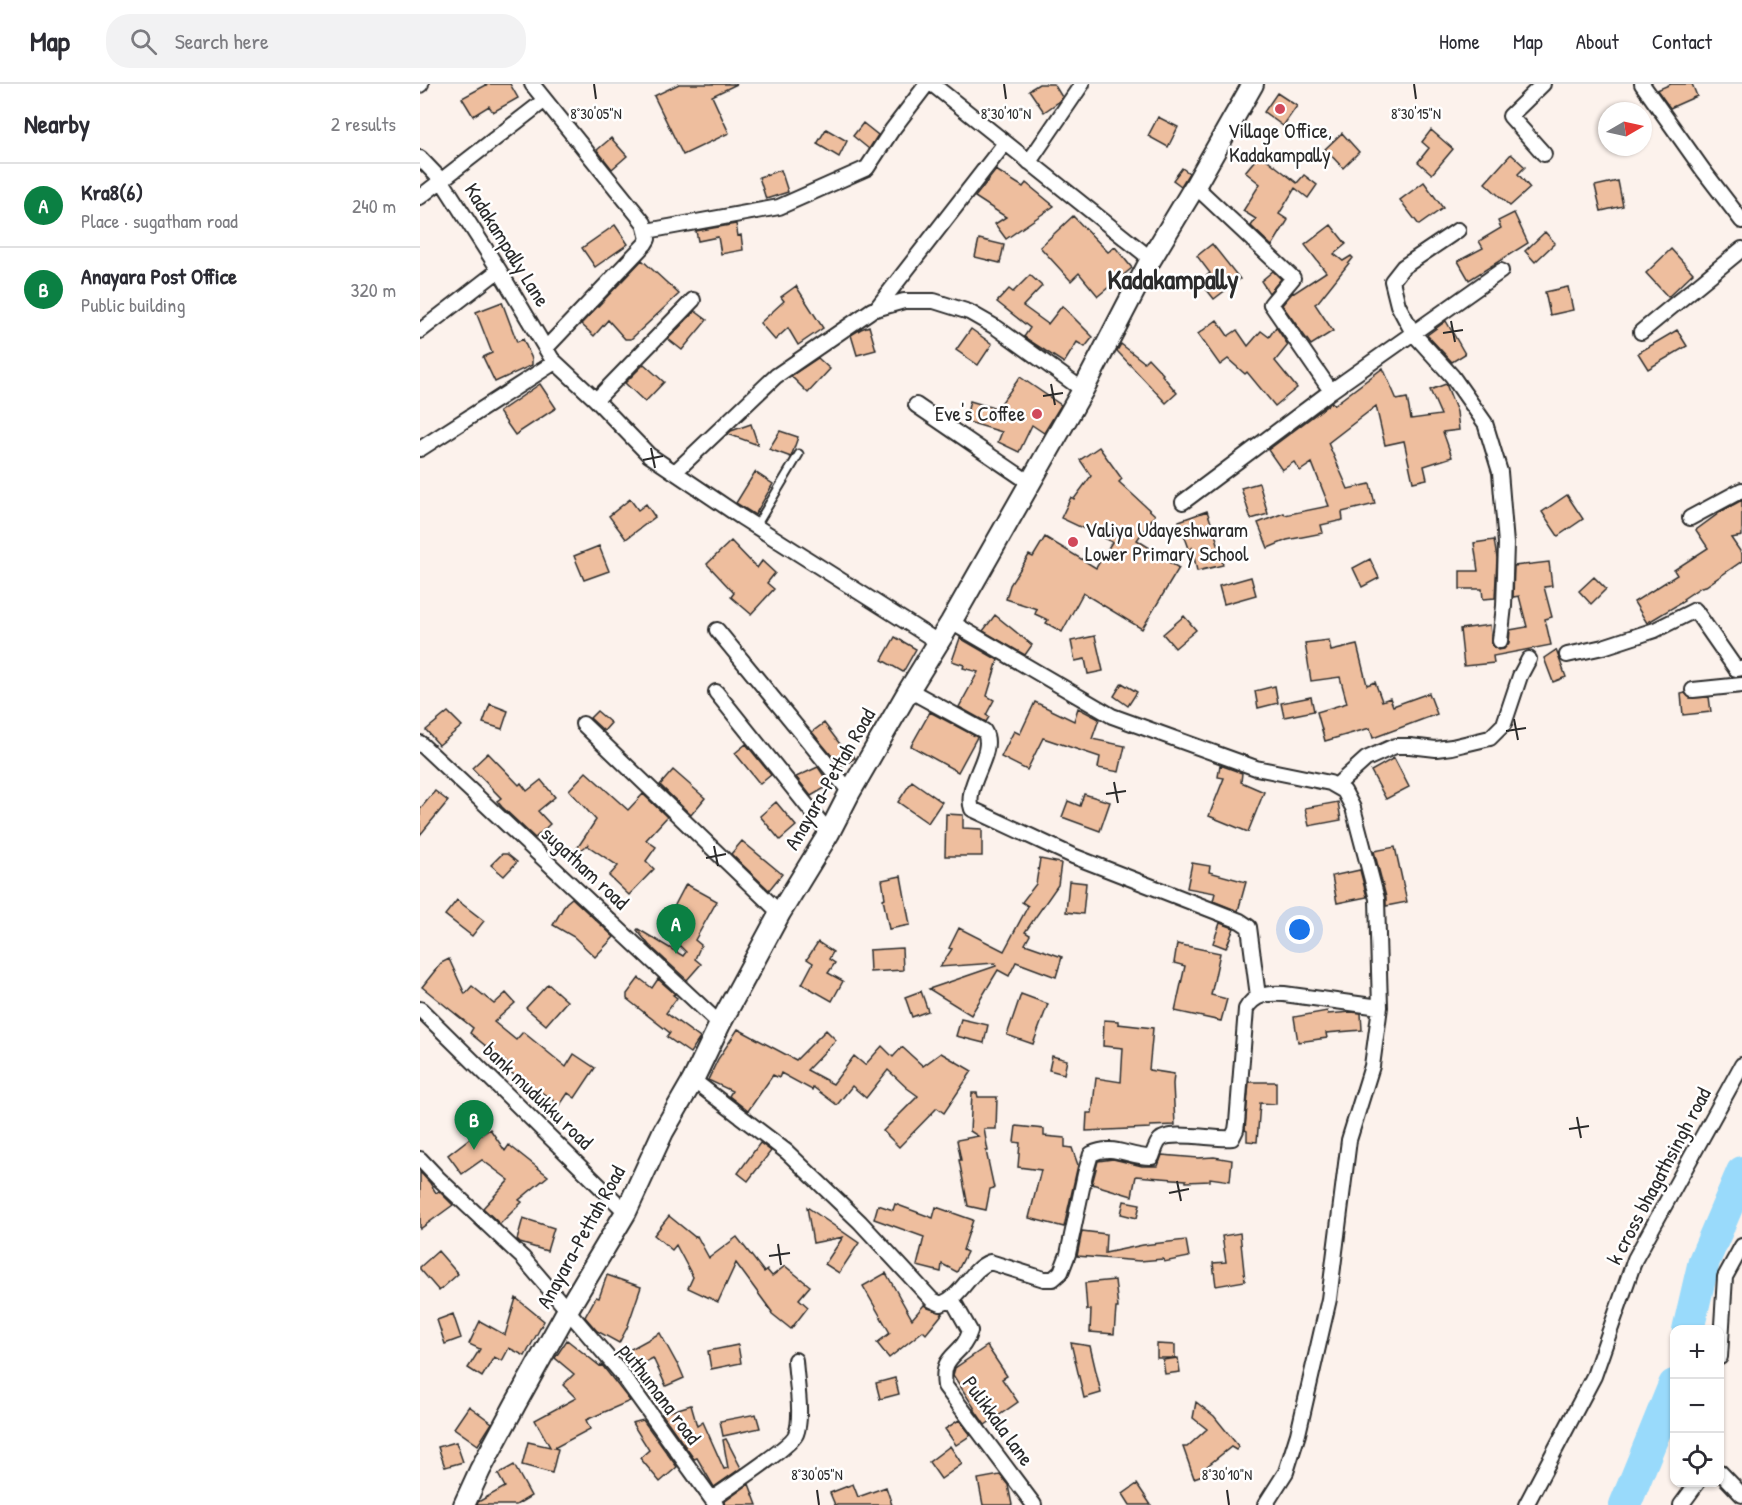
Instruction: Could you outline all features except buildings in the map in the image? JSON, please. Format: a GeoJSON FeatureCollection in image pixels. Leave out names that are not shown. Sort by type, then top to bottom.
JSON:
{"type":"FeatureCollection","features":[{"type":"Feature","properties":{"kind":"main road","name":"Anayara-Pettah Road"},"geometry":{"type":"LineString","coordinates":[[464,1505],[506,1422],[567,1311],[626,1212],[663,1132],[693,1080],[720,1024],[780,913],[829,833],[850,792],[951,622],[1083,390],[1151,259],[1195,186],[1245,87]]}},
{"type":"Feature","properties":{"kind":"street"},"geometry":{"type":"LineString","coordinates":[[420,449],[551,356],[648,239],[644,223],[532,84]]}},
{"type":"Feature","properties":{"kind":"street"},"geometry":{"type":"LineString","coordinates":[[647,231],[779,207],[867,168],[892,130],[929,84],[1151,259]]}},
{"type":"Feature","properties":{"kind":"street"},"geometry":{"type":"LineString","coordinates":[[1029,162],[1082,84]]}},
{"type":"Feature","properties":{"kind":"street"},"geometry":{"type":"LineString","coordinates":[[1543,84],[1510,116],[1544,154]]}},
{"type":"Feature","properties":{"kind":"street"},"geometry":{"type":"LineString","coordinates":[[1642,84],[1703,170],[1742,220]]}},
{"type":"Feature","properties":{"kind":"street"},"geometry":{"type":"LineString","coordinates":[[420,197],[545,100]]}},
{"type":"Feature","properties":{"kind":"street"},"geometry":{"type":"LineString","coordinates":[[876,309],[1005,143]]}},
{"type":"Feature","properties":{"kind":"street","name":"Kadakampally Lane"},"geometry":{"type":"LineString","coordinates":[[420,158],[442,181],[551,356],[649,455],[938,642]]}},
{"type":"Feature","properties":{"kind":"street"},"geometry":{"type":"LineString","coordinates":[[1195,186],[1293,278],[1271,304],[1330,391]]}},
{"type":"Feature","properties":{"kind":"street"},"geometry":{"type":"LineString","coordinates":[[1458,230],[1403,267],[1392,280],[1398,305],[1413,333],[1452,376],[1485,423],[1500,472],[1506,544],[1504,606],[1500,640]]}},
{"type":"Feature","properties":{"kind":"street"},"geometry":{"type":"LineString","coordinates":[[1641,332],[1742,249]]}},
{"type":"Feature","properties":{"kind":"street"},"geometry":{"type":"LineString","coordinates":[[420,331],[499,270]]}},
{"type":"Feature","properties":{"kind":"street"},"geometry":{"type":"LineString","coordinates":[[1183,502],[1330,391],[1501,271]]}},
{"type":"Feature","properties":{"kind":"street"},"geometry":{"type":"LineString","coordinates":[[596,399],[693,300]]}},
{"type":"Feature","properties":{"kind":"street"},"geometry":{"type":"LineString","coordinates":[[675,472],[776,376],[872,310],[904,301],[934,301],[969,312],[997,328],[1083,390]]}},
{"type":"Feature","properties":{"kind":"street"},"geometry":{"type":"LineString","coordinates":[[916,405],[1030,483]]}},
{"type":"Feature","properties":{"kind":"street"},"geometry":{"type":"LineString","coordinates":[[1690,518],[1742,490]]}},
{"type":"Feature","properties":{"kind":"street"},"geometry":{"type":"LineString","coordinates":[[1567,655],[1603,647],[1654,630],[1695,610],[1736,669],[1742,668]]}},
{"type":"Feature","properties":{"kind":"street"},"geometry":{"type":"LineString","coordinates":[[951,622],[1112,716],[1256,768],[1330,783],[1344,791],[1353,808],[1377,898],[1380,1007],[1372,1066],[1350,1140],[1329,1299],[1298,1434],[1286,1472],[1265,1505]]}},
{"type":"Feature","properties":{"kind":"street"},"geometry":{"type":"LineString","coordinates":[[717,630],[850,792]]}},
{"type":"Feature","properties":{"kind":"street"},"geometry":{"type":"LineString","coordinates":[[1336,786],[1366,759],[1395,746],[1444,748],[1490,738],[1504,724],[1520,676],[1530,659]]}},
{"type":"Feature","properties":{"kind":"street"},"geometry":{"type":"LineString","coordinates":[[1693,690],[1742,685]]}},
{"type":"Feature","properties":{"kind":"street"},"geometry":{"type":"LineString","coordinates":[[909,690],[984,731],[988,737],[987,747],[971,791],[969,802],[972,809],[1073,856],[1240,921],[1249,927],[1258,996]]}},
{"type":"Feature","properties":{"kind":"street"},"geometry":{"type":"LineString","coordinates":[[716,692],[829,833]]}},
{"type":"Feature","properties":{"kind":"street"},"geometry":{"type":"LineString","coordinates":[[583,724],[780,913]]}},
{"type":"Feature","properties":{"kind":"street","name":"sugatham road"},"geometry":{"type":"LineString","coordinates":[[420,743],[720,1024]]}},
{"type":"Feature","properties":{"kind":"street"},"geometry":{"type":"LineString","coordinates":[[693,1080],[787,1152],[860,1222],[932,1300],[941,1304],[952,1299],[982,1265],[990,1262],[1044,1279],[1053,1279],[1061,1272],[1068,1254],[1091,1154],[1109,1149],[1152,1157],[1162,1138],[1172,1135],[1232,1138],[1237,1123],[1246,1009],[1250,1002],[1258,996],[1284,994],[1380,1007]]}},
{"type":"Feature","properties":{"kind":"street","name":"bank mudukku road"},"geometry":{"type":"LineString","coordinates":[[420,1009],[626,1212]]}},
{"type":"Feature","properties":{"kind":"street","name":"k cross bhagathsingh road"},"geometry":{"type":"LineString","coordinates":[[1527,1505],[1594,1376],[1635,1259],[1742,1065]]}},
{"type":"Feature","properties":{"kind":"street","name":"puthumana road"},"geometry":{"type":"LineString","coordinates":[[420,1159],[523,1258],[621,1372],[714,1502]]}},
{"type":"Feature","properties":{"kind":"street"},"geometry":{"type":"LineString","coordinates":[[1721,1325],[1725,1277],[1742,1246]]}},
{"type":"Feature","properties":{"kind":"street","name":"Pulikkala lane"},"geometry":{"type":"LineString","coordinates":[[952,1299],[970,1331],[967,1341],[946,1363],[943,1373],[945,1386],[1034,1505]]}},
{"type":"Feature","properties":{"kind":"street"},"geometry":{"type":"LineString","coordinates":[[714,1502],[784,1448],[796,1436],[799,1421],[795,1360]]}},
{"type":"Feature","properties":{"kind":"street"},"geometry":{"type":"LineString","coordinates":[[1724,1477],[1742,1495]]}},
{"type":"Feature","properties":{"kind":"street"},"geometry":{"type":"LineString","coordinates":[[1681,1505],[1694,1487]]}},
{"type":"Feature","properties":{"kind":"lane"},"geometry":{"type":"LineString","coordinates":[[756,526],[799,454]]}},
{"type":"Feature","properties":{"kind":"waterway"},"geometry":{"type":"LineString","coordinates":[[1689,1325],[1704,1261],[1742,1172]]}},
{"type":"Feature","properties":{"kind":"waterway"},"geometry":{"type":"LineString","coordinates":[[1625,1505],[1670,1395]]}},
{"type":"Feature","properties":{"kind":"place","name":"Village Office, Kadakampally"},"geometry":{"type":"Point","coordinates":[1280,109]}},
{"type":"Feature","properties":{"kind":"place","name":"Eve's Coffee"},"geometry":{"type":"Point","coordinates":[1037,414]}},
{"type":"Feature","properties":{"kind":"place","name":"Valiya Udayeshwaram Lower Primary School"},"geometry":{"type":"Point","coordinates":[1073,542]}},
{"type":"Feature","properties":{"kind":"place","name":"Kra8(6)"},"geometry":{"type":"Point","coordinates":[676,954]}},
{"type":"Feature","properties":{"kind":"place","name":"Anayara Post Office"},"geometry":{"type":"Point","coordinates":[474,1150]}},
{"type":"Feature","properties":{"kind":"district","name":"Kadakampally"},"geometry":{"type":"Point","coordinates":[1173,280]}}]}
